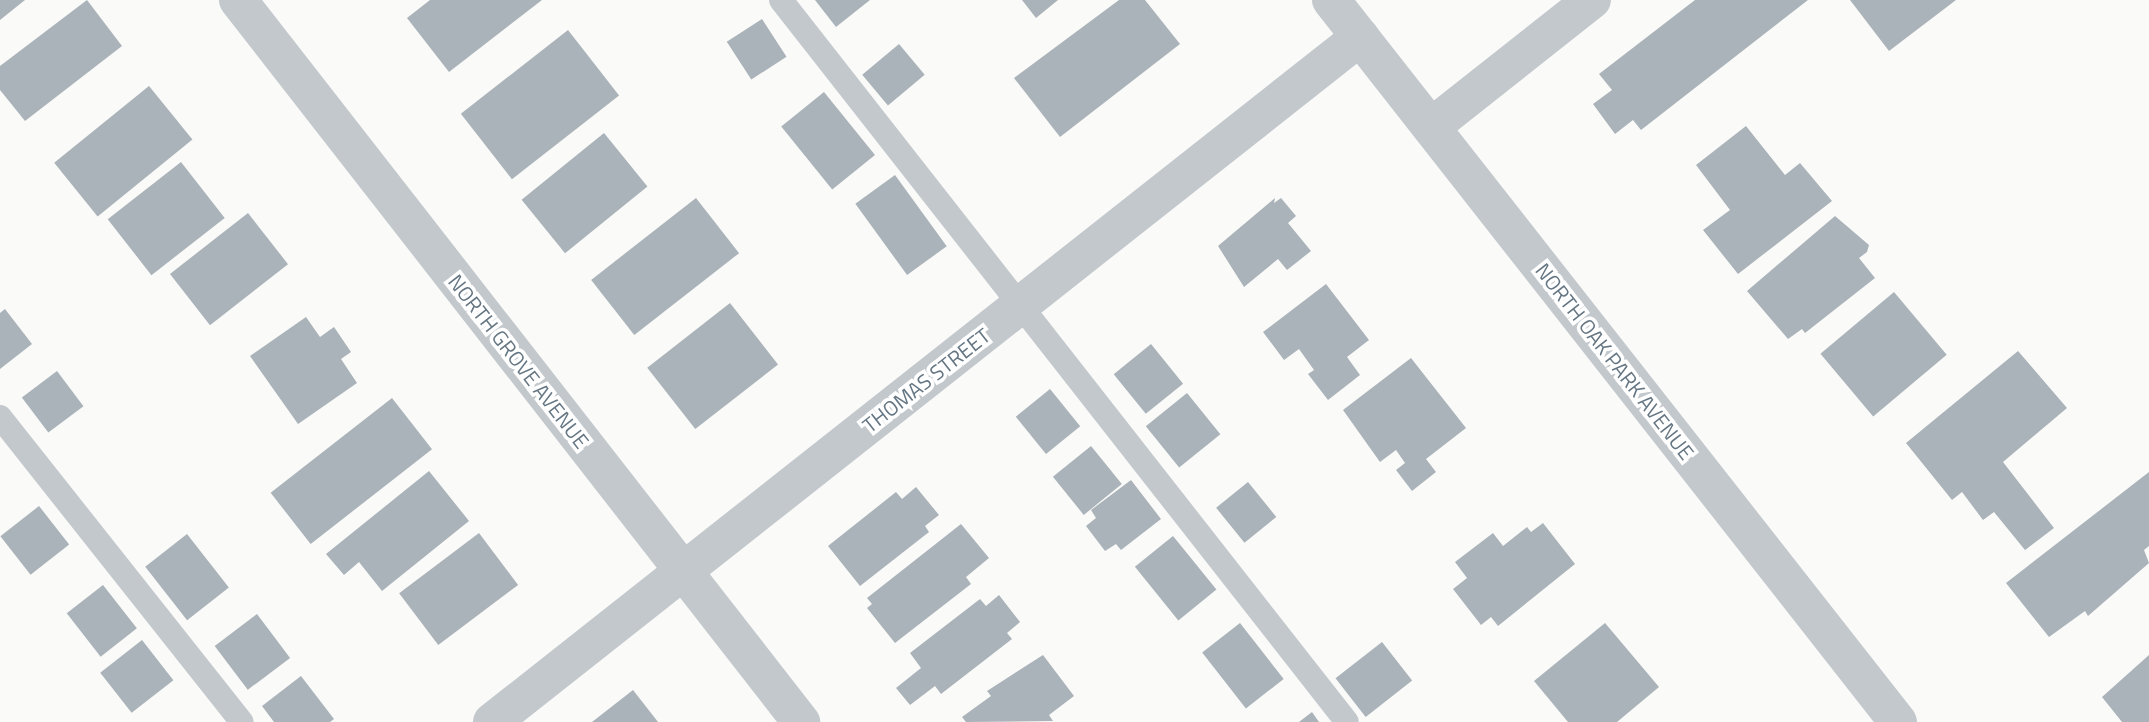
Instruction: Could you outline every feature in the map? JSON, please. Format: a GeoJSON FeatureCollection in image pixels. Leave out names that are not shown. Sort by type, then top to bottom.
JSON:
{"type":"FeatureCollection","features":[{"type":"Feature","properties":{"kind":"street","name":"NORTH GROVE AVENUE"},"geometry":{"type":"LineString","coordinates":[[237,0],[801,722]]}},
{"type":"Feature","properties":{"kind":"street","name":"NORTH OAK PARK AVENUE"},"geometry":{"type":"LineString","coordinates":[[1331,0],[1898,722]]}},
{"type":"Feature","properties":{"kind":"street"},"geometry":{"type":"LineString","coordinates":[[1431,127],[1592,0]]}},
{"type":"Feature","properties":{"kind":"street","name":"THOMAS STREET"},"geometry":{"type":"LineString","coordinates":[[492,722],[1360,37]]}},
{"type":"Feature","properties":{"kind":"lane"},"geometry":{"type":"LineString","coordinates":[[781,0],[1347,722]]}},
{"type":"Feature","properties":{"kind":"lane"},"geometry":{"type":"LineString","coordinates":[[0,418],[242,722]]}},
{"type":"Feature","properties":{"kind":"building"},"geometry":{"type":"Polygon","coordinates":[[[0,0],[25,0],[0,20],[0,0]]]}},
{"type":"Feature","properties":{"kind":"building"},"geometry":{"type":"Polygon","coordinates":[[[87,0],[122,46],[25,121],[0,90],[0,66],[87,0]]]}},
{"type":"Feature","properties":{"kind":"building"},"geometry":{"type":"Polygon","coordinates":[[[430,0],[542,0],[449,72],[407,18],[430,0]]]}},
{"type":"Feature","properties":{"kind":"building"},"geometry":{"type":"Polygon","coordinates":[[[815,0],[870,0],[836,27],[815,0]]]}},
{"type":"Feature","properties":{"kind":"building"},"geometry":{"type":"Polygon","coordinates":[[[1022,0],[1058,0],[1036,18],[1022,0]]]}},
{"type":"Feature","properties":{"kind":"building"},"geometry":{"type":"Polygon","coordinates":[[[1119,0],[1145,0],[1180,44],[1060,137],[1014,78],[1119,0]]]}},
{"type":"Feature","properties":{"kind":"building"},"geometry":{"type":"Polygon","coordinates":[[[1695,0],[1808,0],[1641,130],[1633,120],[1615,134],[1593,104],[1612,90],[1599,74],[1695,0]]]}},
{"type":"Feature","properties":{"kind":"building"},"geometry":{"type":"Polygon","coordinates":[[[1850,0],[1956,0],[1889,51],[1850,0]]]}},
{"type":"Feature","properties":{"kind":"building"},"geometry":{"type":"Polygon","coordinates":[[[762,19],[787,57],[751,80],[727,42],[762,19]]]}},
{"type":"Feature","properties":{"kind":"building"},"geometry":{"type":"Polygon","coordinates":[[[568,30],[619,95],[512,179],[461,114],[568,30]]]}},
{"type":"Feature","properties":{"kind":"building"},"geometry":{"type":"Polygon","coordinates":[[[899,44],[925,75],[888,105],[862,75],[899,44]]]}},
{"type":"Feature","properties":{"kind":"building"},"geometry":{"type":"Polygon","coordinates":[[[149,86],[192,140],[98,216],[54,163],[149,86]]]}},
{"type":"Feature","properties":{"kind":"building"},"geometry":{"type":"Polygon","coordinates":[[[824,92],[875,155],[832,190],[781,127],[824,92]]]}},
{"type":"Feature","properties":{"kind":"building"},"geometry":{"type":"Polygon","coordinates":[[[1746,126],[1785,175],[1800,163],[1832,201],[1738,274],[1703,230],[1730,210],[1696,165],[1746,126]]]}},
{"type":"Feature","properties":{"kind":"building"},"geometry":{"type":"Polygon","coordinates":[[[604,133],[647,187],[565,253],[522,200],[604,133]]]}},
{"type":"Feature","properties":{"kind":"building"},"geometry":{"type":"Polygon","coordinates":[[[181,162],[225,218],[151,275],[108,219],[181,162]]]}},
{"type":"Feature","properties":{"kind":"building"},"geometry":{"type":"Polygon","coordinates":[[[895,175],[947,246],[907,275],[855,204],[895,175]]]}},
{"type":"Feature","properties":{"kind":"building"},"geometry":{"type":"Polygon","coordinates":[[[696,198],[739,253],[634,335],[591,280],[696,198]]]}},
{"type":"Feature","properties":{"kind":"building"},"geometry":{"type":"Polygon","coordinates":[[[1275,198],[1274,203],[1281,198],[1296,216],[1288,223],[1311,251],[1287,270],[1278,259],[1244,287],[1218,246],[1275,198]]]}},
{"type":"Feature","properties":{"kind":"building"},"geometry":{"type":"Polygon","coordinates":[[[248,213],[288,264],[210,325],[170,274],[248,213]]]}},
{"type":"Feature","properties":{"kind":"building"},"geometry":{"type":"Polygon","coordinates":[[[1835,216],[1869,245],[1867,252],[1859,258],[1875,278],[1805,333],[1802,329],[1788,339],[1747,291],[1835,216]]]}},
{"type":"Feature","properties":{"kind":"building"},"geometry":{"type":"Polygon","coordinates":[[[1326,284],[1369,340],[1347,357],[1360,375],[1328,400],[1308,374],[1314,370],[1299,349],[1284,360],[1263,332],[1326,284]]]}},
{"type":"Feature","properties":{"kind":"building"},"geometry":{"type":"Polygon","coordinates":[[[1894,292],[1947,355],[1873,417],[1820,354],[1894,292]]]}},
{"type":"Feature","properties":{"kind":"building"},"geometry":{"type":"Polygon","coordinates":[[[730,303],[778,364],[695,429],[647,368],[730,303]]]}},
{"type":"Feature","properties":{"kind":"building"},"geometry":{"type":"Polygon","coordinates":[[[5,309],[32,344],[0,369],[0,313],[5,309]]]}},
{"type":"Feature","properties":{"kind":"building"},"geometry":{"type":"Polygon","coordinates":[[[306,317],[320,337],[334,327],[351,352],[341,359],[357,383],[298,424],[250,356],[306,317]]]}},
{"type":"Feature","properties":{"kind":"building"},"geometry":{"type":"Polygon","coordinates":[[[1151,344],[1183,384],[1146,414],[1114,374],[1151,344]]]}},
{"type":"Feature","properties":{"kind":"building"},"geometry":{"type":"Polygon","coordinates":[[[2018,351],[2067,408],[2003,462],[2054,528],[2025,550],[1994,512],[1983,520],[1962,492],[1952,500],[1906,443],[2018,351]]]}},
{"type":"Feature","properties":{"kind":"building"},"geometry":{"type":"Polygon","coordinates":[[[1411,358],[1466,428],[1426,459],[1436,472],[1412,491],[1396,470],[1405,463],[1396,450],[1380,462],[1343,410],[1411,358]]]}},
{"type":"Feature","properties":{"kind":"building"},"geometry":{"type":"Polygon","coordinates":[[[57,371],[83,406],[48,433],[22,397],[57,371]]]}},
{"type":"Feature","properties":{"kind":"building"},"geometry":{"type":"Polygon","coordinates":[[[1050,389],[1080,426],[1046,454],[1016,417],[1050,389]]]}},
{"type":"Feature","properties":{"kind":"building"},"geometry":{"type":"Polygon","coordinates":[[[1187,393],[1220,434],[1179,468],[1146,426],[1187,393]]]}},
{"type":"Feature","properties":{"kind":"building"},"geometry":{"type":"Polygon","coordinates":[[[392,398],[432,449],[311,544],[271,493],[392,398]]]}},
{"type":"Feature","properties":{"kind":"building"},"geometry":{"type":"Polygon","coordinates":[[[1091,446],[1122,484],[1084,515],[1053,477],[1091,446]]]}},
{"type":"Feature","properties":{"kind":"building"},"geometry":{"type":"Polygon","coordinates":[[[429,471],[469,521],[382,591],[359,562],[344,575],[326,554],[429,471]]]}},
{"type":"Feature","properties":{"kind":"building"},"geometry":{"type":"Polygon","coordinates":[[[2149,472],[2149,546],[2144,550],[2149,563],[2088,616],[2085,611],[2049,637],[2006,583],[2149,472]]]}},
{"type":"Feature","properties":{"kind":"building"},"geometry":{"type":"Polygon","coordinates":[[[1131,480],[1161,519],[1121,550],[1116,544],[1105,551],[1086,526],[1096,518],[1091,510],[1131,480]]]}},
{"type":"Feature","properties":{"kind":"building"},"geometry":{"type":"Polygon","coordinates":[[[1248,482],[1276,517],[1244,543],[1216,508],[1248,482]]]}},
{"type":"Feature","properties":{"kind":"building"},"geometry":{"type":"Polygon","coordinates":[[[916,487],[939,515],[925,526],[929,532],[860,586],[828,546],[896,492],[902,499],[916,487]]]}},
{"type":"Feature","properties":{"kind":"building"},"geometry":{"type":"Polygon","coordinates":[[[39,506],[69,545],[31,575],[0,536],[39,506]]]}},
{"type":"Feature","properties":{"kind":"building"},"geometry":{"type":"Polygon","coordinates":[[[1543,523],[1575,564],[1498,626],[1491,617],[1481,625],[1453,589],[1467,578],[1455,562],[1493,533],[1503,546],[1527,527],[1531,532],[1543,523]]]}},
{"type":"Feature","properties":{"kind":"building"},"geometry":{"type":"Polygon","coordinates":[[[961,524],[989,558],[966,577],[971,584],[895,643],[867,608],[872,604],[867,598],[961,524]]]}},
{"type":"Feature","properties":{"kind":"building"},"geometry":{"type":"Polygon","coordinates":[[[479,533],[518,585],[438,645],[399,593],[479,533]]]}},
{"type":"Feature","properties":{"kind":"building"},"geometry":{"type":"Polygon","coordinates":[[[187,534],[229,588],[187,620],[145,567],[187,534]]]}},
{"type":"Feature","properties":{"kind":"building"},"geometry":{"type":"Polygon","coordinates":[[[1173,536],[1216,590],[1178,620],[1135,567],[1173,536]]]}},
{"type":"Feature","properties":{"kind":"building"},"geometry":{"type":"Polygon","coordinates":[[[103,585],[137,628],[101,657],[67,613],[103,585]]]}},
{"type":"Feature","properties":{"kind":"building"},"geometry":{"type":"Polygon","coordinates":[[[999,595],[1020,622],[1007,633],[1012,639],[941,694],[935,686],[910,705],[896,688],[921,668],[910,653],[980,599],[986,606],[999,595]]]}},
{"type":"Feature","properties":{"kind":"building"},"geometry":{"type":"Polygon","coordinates":[[[257,614],[290,658],[248,690],[215,646],[257,614]]]}},
{"type":"Feature","properties":{"kind":"building"},"geometry":{"type":"Polygon","coordinates":[[[1240,623],[1284,679],[1246,709],[1202,653],[1240,623]]]}},
{"type":"Feature","properties":{"kind":"building"},"geometry":{"type":"Polygon","coordinates":[[[1605,623],[1659,687],[1617,722],[1568,722],[1534,681],[1605,623]]]}},
{"type":"Feature","properties":{"kind":"building"},"geometry":{"type":"Polygon","coordinates":[[[142,640],[173,680],[132,713],[100,673],[142,640]]]}},
{"type":"Feature","properties":{"kind":"building"},"geometry":{"type":"Polygon","coordinates":[[[1382,642],[1412,681],[1366,717],[1336,678],[1382,642]]]}},
{"type":"Feature","properties":{"kind":"building"},"geometry":{"type":"Polygon","coordinates":[[[1043,655],[1074,696],[1049,715],[1053,721],[966,722],[962,717],[991,696],[987,691],[1043,655]]]}},
{"type":"Feature","properties":{"kind":"building"},"geometry":{"type":"Polygon","coordinates":[[[2149,655],[2149,722],[2122,722],[2102,697],[2149,655]]]}},
{"type":"Feature","properties":{"kind":"building"},"geometry":{"type":"Polygon","coordinates":[[[301,676],[334,719],[330,722],[274,722],[262,706],[301,676]]]}},
{"type":"Feature","properties":{"kind":"building"},"geometry":{"type":"Polygon","coordinates":[[[633,690],[658,722],[592,722],[633,690]]]}},
{"type":"Feature","properties":{"kind":"building"},"geometry":{"type":"Polygon","coordinates":[[[1312,712],[1319,722],[1299,722],[1312,712]]]}}]}
